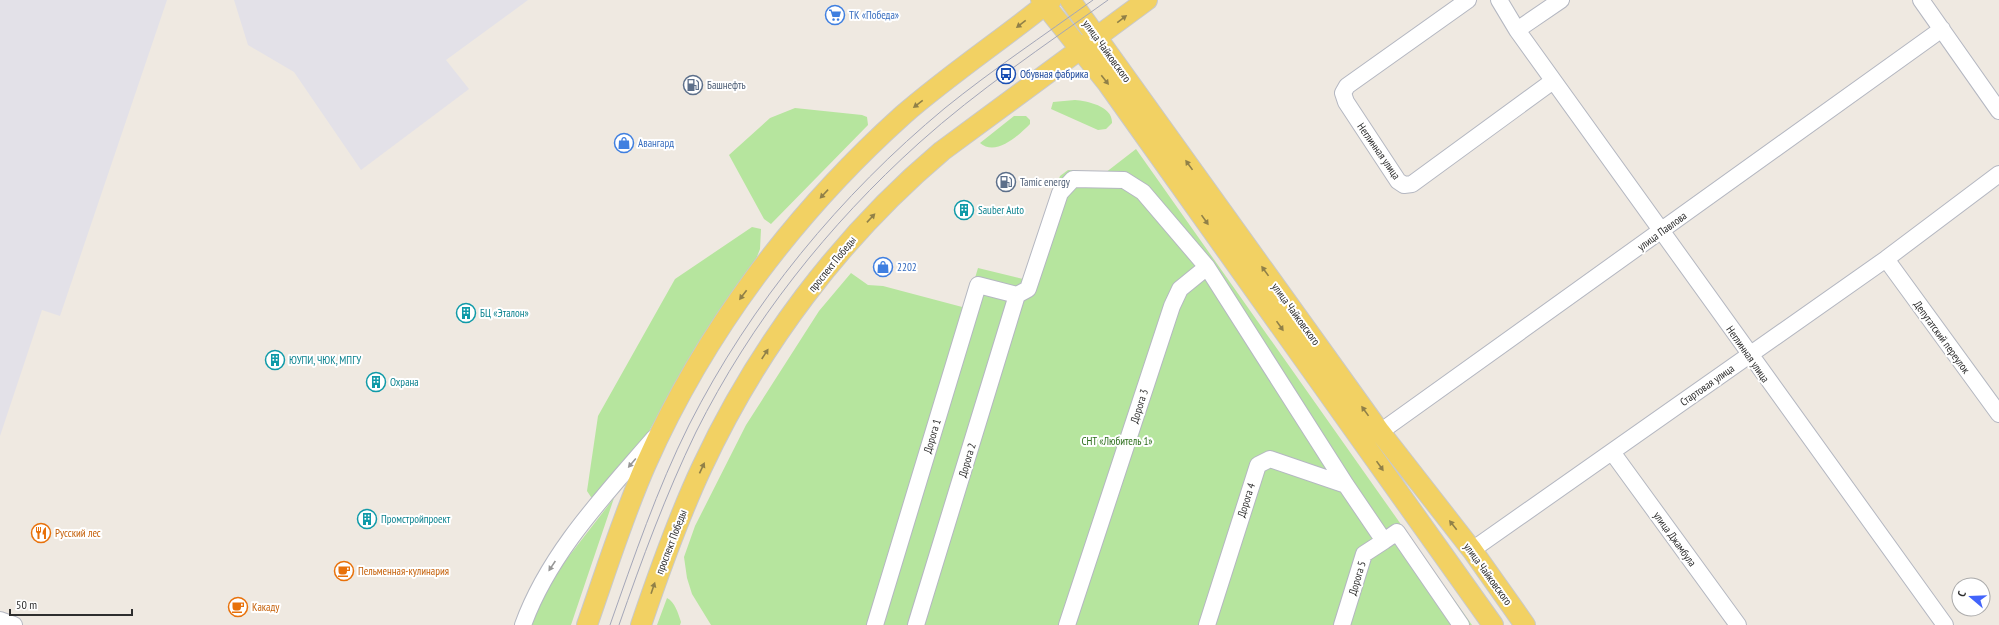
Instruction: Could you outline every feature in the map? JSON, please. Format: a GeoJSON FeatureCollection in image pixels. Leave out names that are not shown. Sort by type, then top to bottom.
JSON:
{"type":"FeatureCollection","features":[{"type":"Feature","properties":{"kind":"main road","name":"улица Чайковского"},"geometry":{"type":"LineString","coordinates":[[1070,0],[1380,432],[1472,550],[1525,625]]}},
{"type":"Feature","properties":{"kind":"main road","name":"проспект Победы"},"geometry":{"type":"LineString","coordinates":[[641,625],[660,568],[685,505],[720,432],[752,375],[780,332],[815,284],[860,230],[891,196],[942,151],[1147,0]]}},
{"type":"Feature","properties":{"kind":"main road","name":"улица Чайковского"},"geometry":{"type":"LineString","coordinates":[[1046,2],[1108,84],[1493,625]]}},
{"type":"Feature","properties":{"kind":"main road"},"geometry":{"type":"LineString","coordinates":[[587,625],[630,504],[666,423],[709,346],[738,300],[806,213],[846,170],[904,115],[1046,2]]}},
{"type":"Feature","properties":{"kind":"street","name":"Неглинная улица"},"geometry":{"type":"LineString","coordinates":[[1468,0],[1347,86],[1343,93],[1346,102],[1398,181],[1404,185],[1412,184],[1553,81]]}},
{"type":"Feature","properties":{"kind":"street","name":"Неглинная улица"},"geometry":{"type":"LineString","coordinates":[[1499,0],[1517,30],[1662,231],[1749,356],[1945,625]]}},
{"type":"Feature","properties":{"kind":"street"},"geometry":{"type":"LineString","coordinates":[[1517,30],[1561,0]]}},
{"type":"Feature","properties":{"kind":"street"},"geometry":{"type":"LineString","coordinates":[[1921,0],[1999,111]]}},
{"type":"Feature","properties":{"kind":"street","name":"улица Павлова"},"geometry":{"type":"LineString","coordinates":[[1380,432],[1942,29]]}},
{"type":"Feature","properties":{"kind":"street","name":"Стартовая улица"},"geometry":{"type":"LineString","coordinates":[[1472,550],[1886,259],[1999,174]]}},
{"type":"Feature","properties":{"kind":"street"},"geometry":{"type":"LineString","coordinates":[[1017,294],[1028,289],[1060,193],[1073,179],[1124,180],[1143,192],[1207,267],[1346,485],[1384,541]]}},
{"type":"Feature","properties":{"kind":"street","name":"Депутатский переулок"},"geometry":{"type":"LineString","coordinates":[[1886,259],[1999,414]]}},
{"type":"Feature","properties":{"kind":"street","name":"Дорога 3"},"geometry":{"type":"LineString","coordinates":[[1067,625],[1172,306],[1180,288],[1207,267]]}},
{"type":"Feature","properties":{"kind":"street","name":"Дорога 1"},"geometry":{"type":"LineString","coordinates":[[875,625],[978,285],[1017,294]]}},
{"type":"Feature","properties":{"kind":"street","name":"Дорога 2"},"geometry":{"type":"LineString","coordinates":[[916,625],[1017,294]]}},
{"type":"Feature","properties":{"kind":"street"},"geometry":{"type":"LineString","coordinates":[[523,625],[537,590],[588,514],[666,423]]}},
{"type":"Feature","properties":{"kind":"street","name":"улица Джамбула"},"geometry":{"type":"LineString","coordinates":[[1612,452],[1738,625]]}},
{"type":"Feature","properties":{"kind":"street","name":"Дорога 4"},"geometry":{"type":"LineString","coordinates":[[1207,625],[1258,465],[1270,459],[1346,485]]}},
{"type":"Feature","properties":{"kind":"street","name":"Дорога 5"},"geometry":{"type":"LineString","coordinates":[[1342,625],[1364,554],[1397,532],[1461,625]]}},
{"type":"Feature","properties":{"kind":"street"},"geometry":{"type":"LineString","coordinates":[[0,620],[14,625]]}},
{"type":"Feature","properties":{"kind":"shaded area"},"geometry":{"type":"Polygon","coordinates":[[[0,0],[167,0],[60,316],[42,310],[0,436],[0,0]]]}},
{"type":"Feature","properties":{"kind":"shaded area"},"geometry":{"type":"Polygon","coordinates":[[[234,0],[528,0],[446,60],[469,89],[361,170],[294,72],[248,45],[234,0]]]}},
{"type":"Feature","properties":{"kind":"green space"},"geometry":{"type":"Polygon","coordinates":[[[1075,100],[1092,103],[1104,109],[1111,117],[1112,123],[1106,129],[1098,130],[1051,109],[1053,102],[1075,100]]]}},
{"type":"Feature","properties":{"kind":"green space"},"geometry":{"type":"Polygon","coordinates":[[[795,108],[862,115],[867,117],[868,125],[771,224],[764,219],[729,155],[770,118],[795,108]]]}},
{"type":"Feature","properties":{"kind":"green space"},"geometry":{"type":"Polygon","coordinates":[[[1014,116],[1026,116],[1030,120],[1030,124],[1014,139],[1000,146],[993,147],[986,147],[980,143],[1014,116]]]}},
{"type":"Feature","properties":{"kind":"green space","name":"СНТ «Любитель 1»"},"geometry":{"type":"Polygon","coordinates":[[[1136,149],[1472,625],[711,625],[692,594],[687,578],[684,557],[695,526],[746,425],[819,311],[851,273],[868,285],[883,286],[966,308],[978,268],[1027,280],[1038,236],[1060,176],[1068,170],[1105,173],[1136,149]]]}},
{"type":"Feature","properties":{"kind":"green space"},"geometry":{"type":"Polygon","coordinates":[[[752,227],[761,229],[760,249],[755,262],[701,340],[644,440],[596,499],[591,497],[587,491],[598,416],[675,279],[752,227]]]}},
{"type":"Feature","properties":{"kind":"green space"},"geometry":{"type":"Polygon","coordinates":[[[614,498],[571,625],[532,625],[543,596],[552,578],[614,498]]]}},
{"type":"Feature","properties":{"kind":"green space"},"geometry":{"type":"Polygon","coordinates":[[[667,598],[676,608],[681,622],[680,625],[657,625],[667,598]]]}},
{"type":"Feature","properties":{"kind":"tram line"},"geometry":{"type":"LineString","coordinates":[[610,625],[656,498],[689,425],[713,380],[740,336],[801,253],[834,214],[869,177],[945,108],[999,67],[1093,0]]}},
{"type":"Feature","properties":{"kind":"tram line"},"geometry":{"type":"LineString","coordinates":[[619,625],[655,527],[696,432],[741,352],[794,277],[823,241],[854,207],[919,143],[964,105],[1036,51],[1108,0]]}},
{"type":"Feature","properties":{"kind":"place","name":"ТК «Победа»"},"geometry":{"type":"Point","coordinates":[835,15]}},
{"type":"Feature","properties":{"kind":"place","name":"Обувная фабрика"},"geometry":{"type":"Point","coordinates":[1006,74]}},
{"type":"Feature","properties":{"kind":"place","name":"Башнефть"},"geometry":{"type":"Point","coordinates":[693,85]}},
{"type":"Feature","properties":{"kind":"place","name":"Авангард"},"geometry":{"type":"Point","coordinates":[624,143]}},
{"type":"Feature","properties":{"kind":"place","name":"Tamic energy"},"geometry":{"type":"Point","coordinates":[1006,182]}},
{"type":"Feature","properties":{"kind":"place","name":"Sauber Auto"},"geometry":{"type":"Point","coordinates":[964,210]}},
{"type":"Feature","properties":{"kind":"place","name":"2202"},"geometry":{"type":"Point","coordinates":[883,267]}},
{"type":"Feature","properties":{"kind":"place","name":"БЦ «Эталон»"},"geometry":{"type":"Point","coordinates":[466,313]}},
{"type":"Feature","properties":{"kind":"place","name":"ЮУПИ, ЧЮК, МПГУ"},"geometry":{"type":"Point","coordinates":[275,360]}},
{"type":"Feature","properties":{"kind":"place","name":"Охрана"},"geometry":{"type":"Point","coordinates":[376,382]}},
{"type":"Feature","properties":{"kind":"place","name":"Промстройпроект"},"geometry":{"type":"Point","coordinates":[367,519]}},
{"type":"Feature","properties":{"kind":"place","name":"Русский лес"},"geometry":{"type":"Point","coordinates":[41,533]}},
{"type":"Feature","properties":{"kind":"place","name":"Пельменная-кулинария"},"geometry":{"type":"Point","coordinates":[344,571]}},
{"type":"Feature","properties":{"kind":"place","name":"Какаду"},"geometry":{"type":"Point","coordinates":[238,607]}}]}
